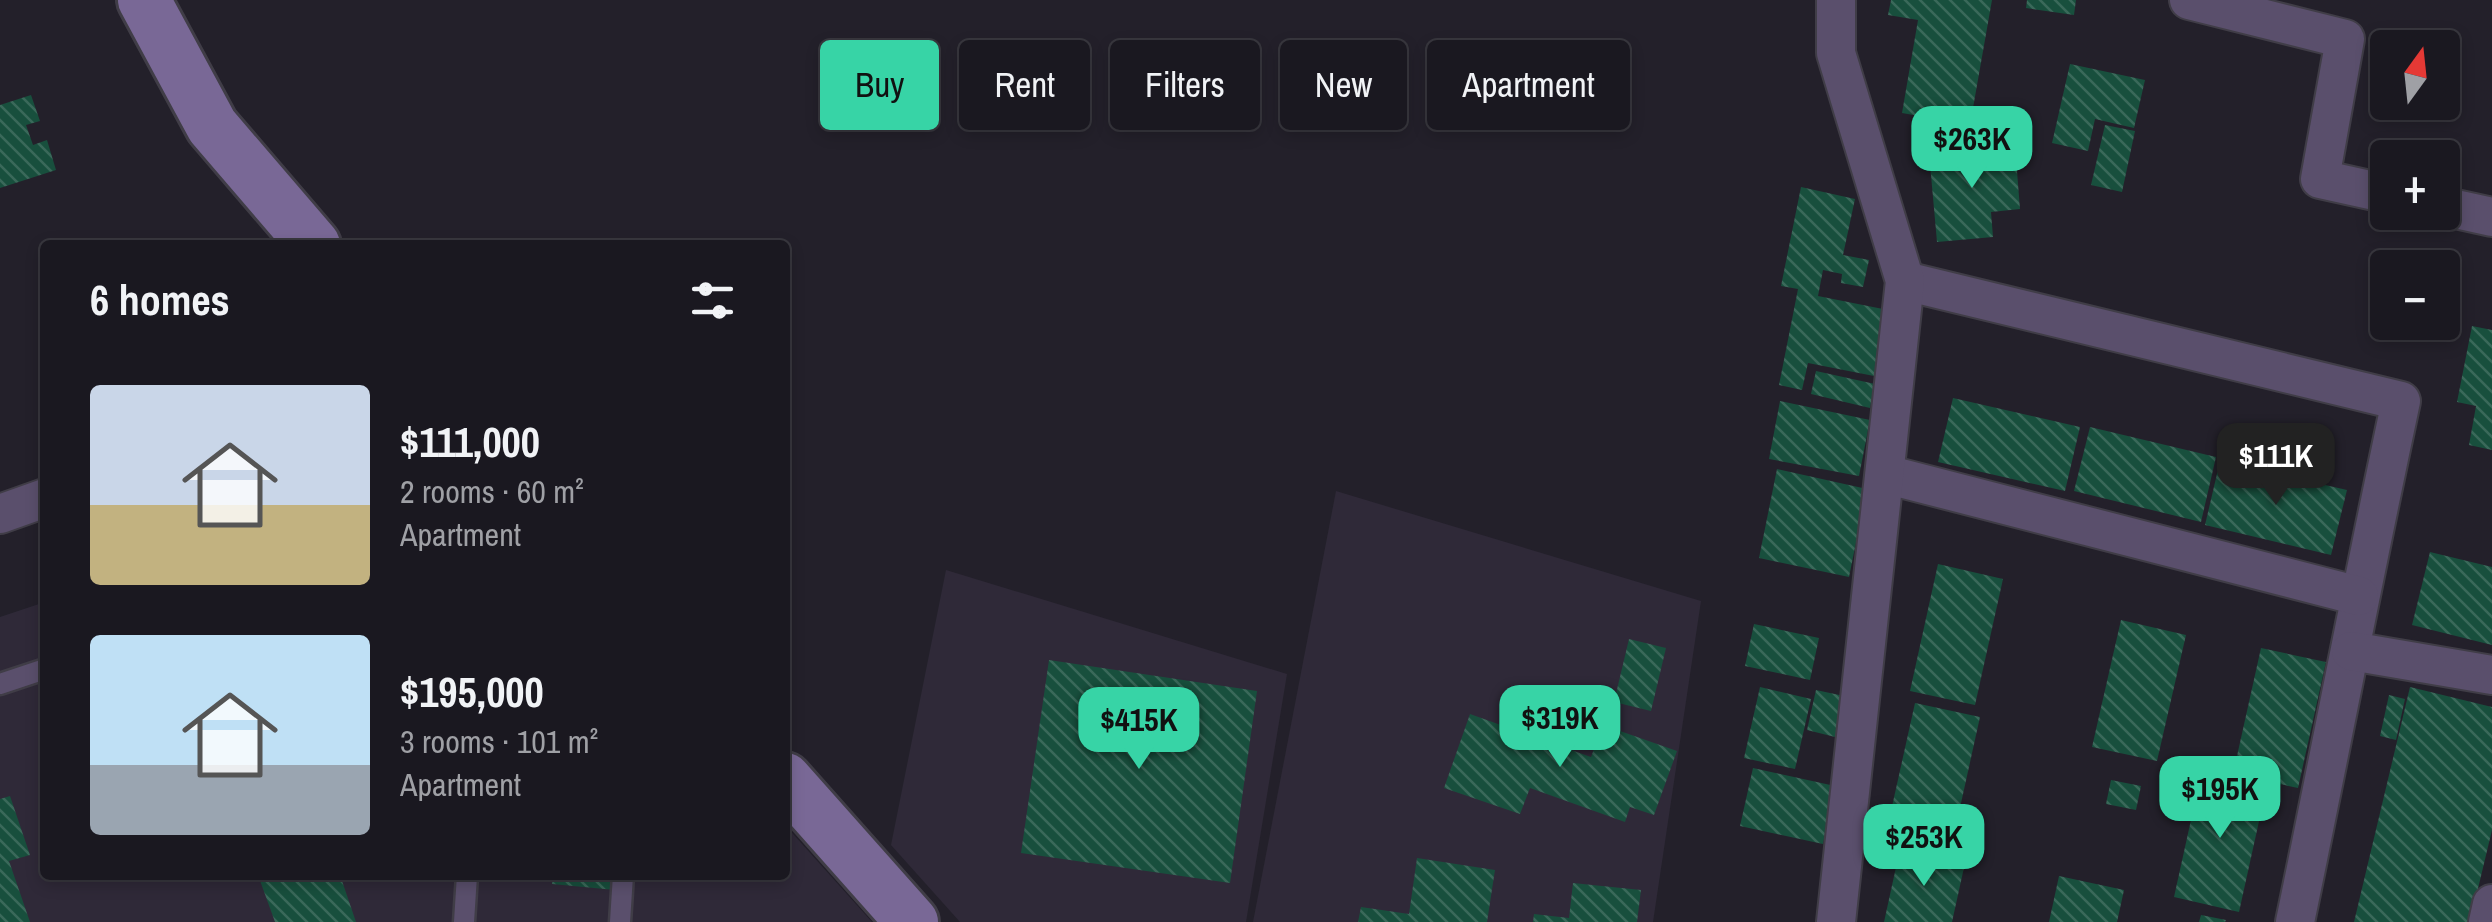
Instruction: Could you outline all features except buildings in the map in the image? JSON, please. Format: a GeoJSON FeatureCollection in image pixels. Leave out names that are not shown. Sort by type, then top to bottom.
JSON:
{"type":"FeatureCollection","features":[{"type":"Feature","properties":{"kind":"main road"},"geometry":{"type":"LineString","coordinates":[[144,0],[212,126],[310,240]]}},
{"type":"Feature","properties":{"kind":"main road"},"geometry":{"type":"LineString","coordinates":[[790,786],[912,922]]}},
{"type":"Feature","properties":{"kind":"street"},"geometry":{"type":"LineString","coordinates":[[1836,0],[1836,53],[1905,280],[1836,922]]}},
{"type":"Feature","properties":{"kind":"street"},"geometry":{"type":"LineString","coordinates":[[2188,0],[2345,39],[2320,179],[2370,190]]}},
{"type":"Feature","properties":{"kind":"street"},"geometry":{"type":"LineString","coordinates":[[2460,210],[2492,217]]}},
{"type":"Feature","properties":{"kind":"street"},"geometry":{"type":"LineString","coordinates":[[1905,280],[2402,401],[2295,922]]}},
{"type":"Feature","properties":{"kind":"street"},"geometry":{"type":"LineString","coordinates":[[1884,474],[2359,596]]}},
{"type":"Feature","properties":{"kind":"street"},"geometry":{"type":"LineString","coordinates":[[0,514],[40,500]]}},
{"type":"Feature","properties":{"kind":"street"},"geometry":{"type":"LineString","coordinates":[[2351,651],[2492,676]]}},
{"type":"Feature","properties":{"kind":"street"},"geometry":{"type":"LineString","coordinates":[[2488,922],[2492,904]]}},
{"type":"Feature","properties":{"kind":"lane"},"geometry":{"type":"LineString","coordinates":[[0,684],[40,671]]}},
{"type":"Feature","properties":{"kind":"lane"},"geometry":{"type":"LineString","coordinates":[[464,922],[467,880]]}},
{"type":"Feature","properties":{"kind":"lane"},"geometry":{"type":"LineString","coordinates":[[620,922],[623,880]]}},
{"type":"Feature","properties":{"kind":"shaded area"},"geometry":{"type":"Polygon","coordinates":[[[1336,491],[1701,601],[1653,922],[1253,922],[1336,491]]]}},
{"type":"Feature","properties":{"kind":"shaded area"},"geometry":{"type":"Polygon","coordinates":[[[946,570],[1287,674],[1246,922],[960,922],[891,845],[946,570]]]}},
{"type":"Feature","properties":{"kind":"shaded area"},"geometry":{"type":"Polygon","coordinates":[[[40,604],[40,880],[790,880],[790,831],[872,922],[0,922],[0,617],[40,604]]]}}]}
